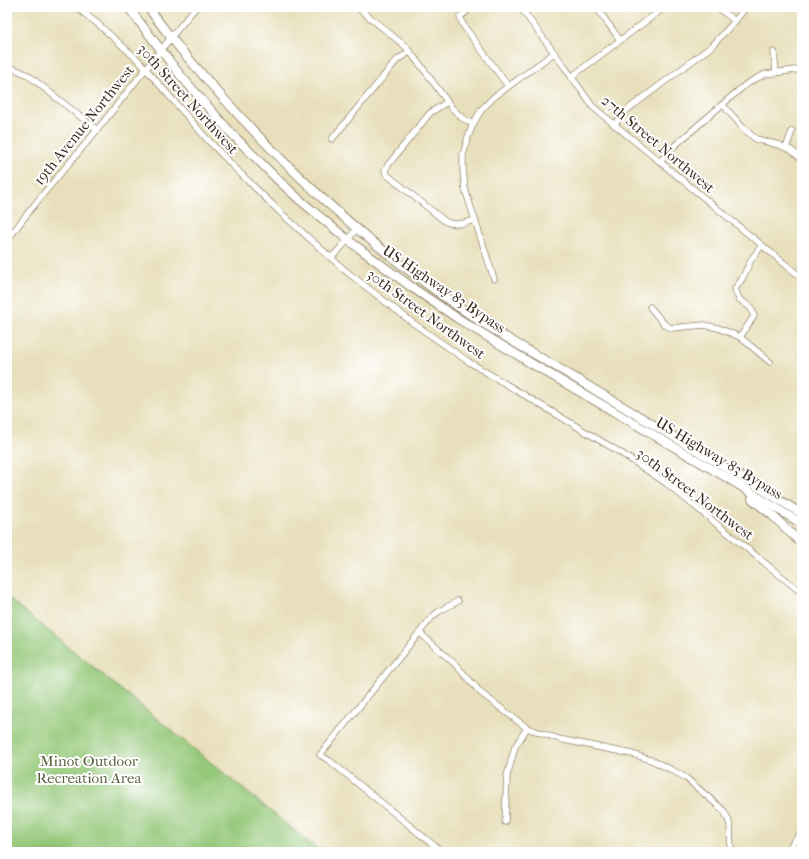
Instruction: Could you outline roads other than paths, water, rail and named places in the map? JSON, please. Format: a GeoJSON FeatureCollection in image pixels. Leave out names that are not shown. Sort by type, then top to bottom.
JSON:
{"type":"FeatureCollection","features":[{"type":"Feature","properties":{"kind":"highway","name":"US Highway 83 Bypass"},"geometry":{"type":"LineString","coordinates":[[128,7],[181,76],[218,118],[265,167],[301,201],[348,240],[410,286],[457,318],[802,524]]}},
{"type":"Feature","properties":{"kind":"highway","name":"US Highway 83 Bypass"},"geometry":{"type":"LineString","coordinates":[[148,7],[171,38],[240,117],[298,175],[337,212],[441,295],[505,337],[802,514]]}},
{"type":"Feature","properties":{"kind":"highway"},"geometry":{"type":"LineString","coordinates":[[735,473],[753,481],[802,508]]}},
{"type":"Feature","properties":{"kind":"highway"},"geometry":{"type":"LineString","coordinates":[[719,474],[731,485],[764,508],[802,544]]}},
{"type":"Feature","properties":{"kind":"street","name":"30th Street Northwest"},"geometry":{"type":"LineString","coordinates":[[76,7],[98,24],[138,60],[206,138],[282,214],[359,281],[469,362],[621,453],[666,483],[802,592]]}},
{"type":"Feature","properties":{"kind":"street","name":"19th Avenue Northwest"},"geometry":{"type":"LineString","coordinates":[[7,241],[47,188],[97,130],[145,68],[161,51],[196,7]]}},
{"type":"Feature","properties":{"kind":"street"},"geometry":{"type":"LineString","coordinates":[[357,7],[409,52],[452,108],[462,118],[473,124]]}},
{"type":"Feature","properties":{"kind":"street"},"geometry":{"type":"LineString","coordinates":[[472,7],[460,17],[463,25],[508,86]]}},
{"type":"Feature","properties":{"kind":"street","name":"27th Street Northwest"},"geometry":{"type":"LineString","coordinates":[[520,7],[593,107],[801,276]]}},
{"type":"Feature","properties":{"kind":"street"},"geometry":{"type":"LineString","coordinates":[[596,7],[620,40]]}},
{"type":"Feature","properties":{"kind":"street"},"geometry":{"type":"LineString","coordinates":[[571,77],[665,7]]}},
{"type":"Feature","properties":{"kind":"street"},"geometry":{"type":"LineString","coordinates":[[718,7],[735,21]]}},
{"type":"Feature","properties":{"kind":"street"},"geometry":{"type":"LineString","coordinates":[[614,125],[627,110],[712,46],[746,7]]}},
{"type":"Feature","properties":{"kind":"street"},"geometry":{"type":"LineString","coordinates":[[332,139],[397,60],[409,52]]}},
{"type":"Feature","properties":{"kind":"street"},"geometry":{"type":"LineString","coordinates":[[774,52],[776,73]]}},
{"type":"Feature","properties":{"kind":"street"},"geometry":{"type":"LineString","coordinates":[[494,279],[465,189],[463,155],[473,124],[482,109],[508,86],[554,53]]}},
{"type":"Feature","properties":{"kind":"street"},"geometry":{"type":"LineString","coordinates":[[7,68],[15,69],[28,75],[97,130]]}},
{"type":"Feature","properties":{"kind":"street"},"geometry":{"type":"LineString","coordinates":[[660,162],[673,146],[745,85],[766,74],[802,69]]}},
{"type":"Feature","properties":{"kind":"street"},"geometry":{"type":"LineString","coordinates":[[447,102],[430,113],[388,164],[385,170],[386,174],[390,178],[446,222],[460,224],[476,220]]}},
{"type":"Feature","properties":{"kind":"street"},"geometry":{"type":"LineString","coordinates":[[723,104],[745,130],[756,139],[780,145],[791,150],[802,158]]}},
{"type":"Feature","properties":{"kind":"street"},"geometry":{"type":"LineString","coordinates":[[786,148],[792,131]]}},
{"type":"Feature","properties":{"kind":"street"},"geometry":{"type":"LineString","coordinates":[[331,258],[357,228]]}},
{"type":"Feature","properties":{"kind":"street"},"geometry":{"type":"LineString","coordinates":[[740,337],[754,316],[751,308],[739,299],[735,289],[762,245]]}},
{"type":"Feature","properties":{"kind":"street"},"geometry":{"type":"LineString","coordinates":[[650,307],[664,324],[671,328],[704,325],[718,328],[740,337],[770,362]]}},
{"type":"Feature","properties":{"kind":"street"},"geometry":{"type":"LineString","coordinates":[[442,852],[330,761],[320,755],[432,617],[458,601]]}},
{"type":"Feature","properties":{"kind":"street"},"geometry":{"type":"LineString","coordinates":[[420,633],[455,664],[481,693],[527,728],[559,739],[632,754],[651,760],[686,778],[724,811],[730,826],[731,852]]}},
{"type":"Feature","properties":{"kind":"street"},"geometry":{"type":"LineString","coordinates":[[505,822],[507,776],[515,747],[527,728]]}},
{"type":"Feature","properties":{"kind":"street"},"geometry":{"type":"LineString","coordinates":[[786,852],[802,832]]}},
{"type":"Feature","properties":{"kind":"park label","name":"Minot Outdoor Recreation Area"},"geometry":{"type":"Point","coordinates":[89,770]}}]}
